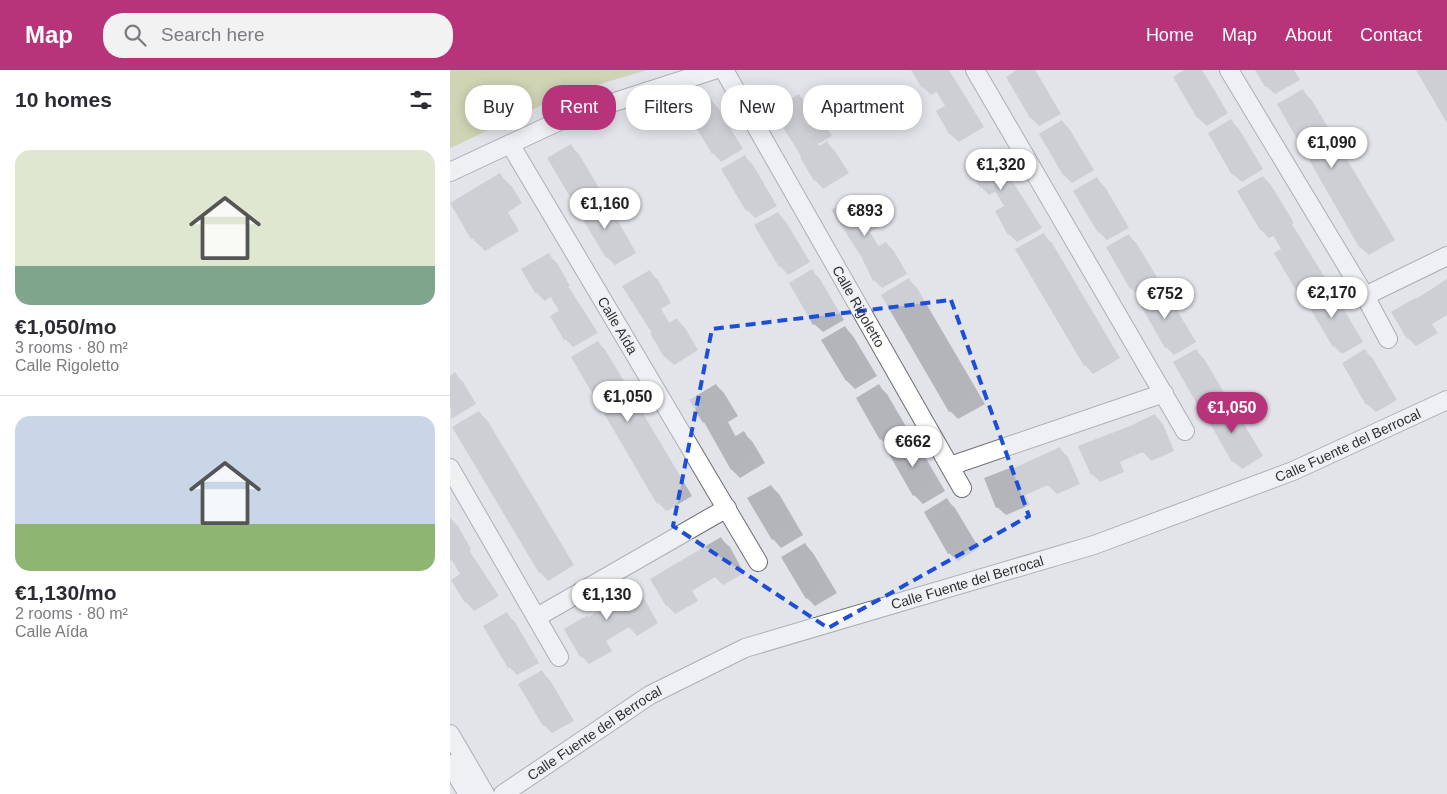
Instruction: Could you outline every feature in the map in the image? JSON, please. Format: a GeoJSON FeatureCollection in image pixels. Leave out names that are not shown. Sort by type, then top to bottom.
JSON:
{"type":"FeatureCollection","features":[{"type":"Feature","properties":{"kind":"street"},"geometry":{"type":"LineString","coordinates":[[450,172],[568,117],[714,70]]}},
{"type":"Feature","properties":{"kind":"street","name":"Calle Rigoletto"},"geometry":{"type":"LineString","coordinates":[[724,70],[962,488]]}},
{"type":"Feature","properties":{"kind":"street"},"geometry":{"type":"LineString","coordinates":[[975,70],[1185,431]]}},
{"type":"Feature","properties":{"kind":"street"},"geometry":{"type":"LineString","coordinates":[[1229,70],[1365,296],[1388,339]]}},
{"type":"Feature","properties":{"kind":"street","name":"Calle Aída"},"geometry":{"type":"LineString","coordinates":[[510,144],[758,562]]}},
{"type":"Feature","properties":{"kind":"street"},"geometry":{"type":"LineString","coordinates":[[1365,296],[1447,256]]}},
{"type":"Feature","properties":{"kind":"street"},"geometry":{"type":"LineString","coordinates":[[950,466],[1164,393]]}},
{"type":"Feature","properties":{"kind":"street","name":"Calle Fuente del Berrocal"},"geometry":{"type":"LineString","coordinates":[[503,794],[650,695],[745,648],[1094,545],[1293,471],[1447,400]]}},
{"type":"Feature","properties":{"kind":"street"},"geometry":{"type":"LineString","coordinates":[[450,468],[559,657]]}},
{"type":"Feature","properties":{"kind":"street"},"geometry":{"type":"LineString","coordinates":[[537,617],[726,508]]}},
{"type":"Feature","properties":{"kind":"street"},"geometry":{"type":"LineString","coordinates":[[450,734],[485,794]]}},
{"type":"Feature","properties":{"kind":"street"},"geometry":{"type":"LineString","coordinates":[[450,764],[468,794]]}},
{"type":"Feature","properties":{"kind":"highlighted area"},"geometry":{"type":"Polygon","coordinates":[[[951,300],[1029,516],[828,628],[673,526],[712,329],[951,300]]]}},
{"type":"Feature","properties":{"kind":"green space"},"geometry":{"type":"Polygon","coordinates":[[[450,70],[647,70],[597,85],[542,85],[542,105],[532,110],[532,85],[465,85],[465,130],[489,130],[450,148],[450,70]]]}},
{"type":"Feature","properties":{"kind":"building"},"geometry":{"type":"Polygon","coordinates":[[[911,70],[948,70],[947,72],[976,119],[949,134],[936,111],[945,106],[931,82],[922,88],[922,85],[911,70]]]}},
{"type":"Feature","properties":{"kind":"building"},"geometry":{"type":"Polygon","coordinates":[[[1017,70],[1033,70],[1054,105],[1030,118],[1006,77],[1017,70]]]}},
{"type":"Feature","properties":{"kind":"building"},"geometry":{"type":"Polygon","coordinates":[[[1184,70],[1200,70],[1221,105],[1197,118],[1173,77],[1184,70]]]}},
{"type":"Feature","properties":{"kind":"building"},"geometry":{"type":"Polygon","coordinates":[[[1255,70],[1294,70],[1265,87],[1255,70]]]}},
{"type":"Feature","properties":{"kind":"building"},"geometry":{"type":"Polygon","coordinates":[[[1416,70],[1447,70],[1447,123],[1416,70]]]}},
{"type":"Feature","properties":{"kind":"building"},"geometry":{"type":"Polygon","coordinates":[[[1303,89],[1388,231],[1359,247],[1277,104],[1303,89]]]}},
{"type":"Feature","properties":{"kind":"building"},"geometry":{"type":"Polygon","coordinates":[[[799,94],[803,101],[803,130],[819,130],[811,135],[818,147],[827,141],[841,165],[814,181],[785,130],[793,130],[793,98],[799,94]]]}},
{"type":"Feature","properties":{"kind":"building"},"geometry":{"type":"Polygon","coordinates":[[[711,99],[721,115],[721,130],[730,130],[736,140],[712,154],[698,130],[711,130],[711,99]]]}},
{"type":"Feature","properties":{"kind":"building"},"geometry":{"type":"Polygon","coordinates":[[[1231,119],[1256,161],[1232,175],[1208,133],[1231,119]]]}},
{"type":"Feature","properties":{"kind":"building"},"geometry":{"type":"Polygon","coordinates":[[[1062,120],[1086,161],[1063,175],[1039,134],[1062,120]]]}},
{"type":"Feature","properties":{"kind":"building"},"geometry":{"type":"Polygon","coordinates":[[[571,144],[595,186],[572,200],[547,158],[571,144]]]}},
{"type":"Feature","properties":{"kind":"building"},"geometry":{"type":"Polygon","coordinates":[[[993,148],[1006,173],[1035,219],[1008,235],[995,211],[1004,206],[990,182],[980,188],[966,164],[993,148]]]}},
{"type":"Feature","properties":{"kind":"building"},"geometry":{"type":"Polygon","coordinates":[[[745,155],[769,197],[746,211],[721,169],[745,155]]]}},
{"type":"Feature","properties":{"kind":"building"},"geometry":{"type":"Polygon","coordinates":[[[500,173],[510,190],[496,199],[507,218],[471,239],[450,203],[500,173]]]}},
{"type":"Feature","properties":{"kind":"building"},"geometry":{"type":"Polygon","coordinates":[[[1263,176],[1286,215],[1284,216],[1323,277],[1297,292],[1274,253],[1281,249],[1268,226],[1260,230],[1237,191],[1263,176]]]}},
{"type":"Feature","properties":{"kind":"building"},"geometry":{"type":"Polygon","coordinates":[[[1097,177],[1121,219],[1098,233],[1073,191],[1097,177]]]}},
{"type":"Feature","properties":{"kind":"building"},"geometry":{"type":"Polygon","coordinates":[[[859,194],[873,218],[863,224],[877,247],[886,242],[900,265],[873,281],[861,256],[831,210],[859,194]]]}},
{"type":"Feature","properties":{"kind":"building"},"geometry":{"type":"Polygon","coordinates":[[[605,202],[629,244],[606,258],[581,216],[605,202]]]}},
{"type":"Feature","properties":{"kind":"building"},"geometry":{"type":"Polygon","coordinates":[[[778,212],[803,254],[779,267],[754,225],[778,212]]]}},
{"type":"Feature","properties":{"kind":"building"},"geometry":{"type":"Polygon","coordinates":[[[1044,233],[1112,349],[1084,366],[1015,249],[1044,233]]]}},
{"type":"Feature","properties":{"kind":"building"},"geometry":{"type":"Polygon","coordinates":[[[1129,234],[1154,276],[1130,289],[1106,247],[1129,234]]]}},
{"type":"Feature","properties":{"kind":"building"},"geometry":{"type":"Polygon","coordinates":[[[549,253],[563,277],[561,278],[590,324],[564,340],[550,316],[559,311],[545,287],[535,293],[521,269],[549,253]]]}},
{"type":"Feature","properties":{"kind":"building"},"geometry":{"type":"Polygon","coordinates":[[[812,269],[837,311],[813,325],[789,283],[812,269]]]}},
{"type":"Feature","properties":{"kind":"building"},"geometry":{"type":"Polygon","coordinates":[[[650,270],[664,294],[654,300],[668,324],[677,318],[691,341],[664,357],[650,333],[652,333],[622,286],[650,270]]]}},
{"type":"Feature","properties":{"kind":"building"},"geometry":{"type":"Polygon","coordinates":[[[909,278],[977,395],[949,412],[881,295],[909,278]]]}},
{"type":"Feature","properties":{"kind":"building"},"geometry":{"type":"Polygon","coordinates":[[[1447,279],[1447,302],[1425,315],[1431,325],[1407,339],[1391,312],[1447,279]]]}},
{"type":"Feature","properties":{"kind":"building"},"geometry":{"type":"Polygon","coordinates":[[[1331,291],[1356,333],[1333,347],[1308,305],[1331,291]]]}},
{"type":"Feature","properties":{"kind":"building"},"geometry":{"type":"Polygon","coordinates":[[[1164,292],[1189,333],[1165,348],[1141,306],[1164,292]]]}},
{"type":"Feature","properties":{"kind":"building"},"geometry":{"type":"Polygon","coordinates":[[[845,326],[870,368],[846,381],[821,340],[845,326]]]}},
{"type":"Feature","properties":{"kind":"building"},"geometry":{"type":"Polygon","coordinates":[[[598,341],[685,487],[657,504],[571,357],[598,341]]]}},
{"type":"Feature","properties":{"kind":"building"},"geometry":{"type":"Polygon","coordinates":[[[1196,349],[1221,391],[1197,404],[1173,362],[1196,349]]]}},
{"type":"Feature","properties":{"kind":"building"},"geometry":{"type":"Polygon","coordinates":[[[1365,349],[1390,391],[1366,405],[1342,363],[1365,349]]]}},
{"type":"Feature","properties":{"kind":"building"},"geometry":{"type":"Polygon","coordinates":[[[455,372],[469,396],[450,407],[450,376],[455,372]]]}},
{"type":"Feature","properties":{"kind":"building"},"geometry":{"type":"Polygon","coordinates":[[[716,384],[730,407],[720,413],[734,437],[744,431],[757,454],[731,470],[704,422],[689,400],[716,384]]]}},
{"type":"Feature","properties":{"kind":"building"},"geometry":{"type":"Polygon","coordinates":[[[879,384],[904,426],[880,440],[856,398],[879,384]]]}},
{"type":"Feature","properties":{"kind":"building"},"geometry":{"type":"Polygon","coordinates":[[[1231,406],[1256,448],[1232,462],[1208,420],[1231,406]]]}},
{"type":"Feature","properties":{"kind":"building"},"geometry":{"type":"Polygon","coordinates":[[[479,411],[566,557],[539,573],[452,427],[479,411]]]}},
{"type":"Feature","properties":{"kind":"building"},"geometry":{"type":"Polygon","coordinates":[[[1155,414],[1167,443],[1142,453],[1138,443],[1112,454],[1117,464],[1091,475],[1078,446],[1155,414]]]}},
{"type":"Feature","properties":{"kind":"building"},"geometry":{"type":"Polygon","coordinates":[[[913,441],[937,482],[913,496],[889,454],[913,441]]]}},
{"type":"Feature","properties":{"kind":"building"},"geometry":{"type":"Polygon","coordinates":[[[1060,447],[1072,476],[1047,486],[1043,476],[1018,486],[1022,497],[996,508],[984,478],[1010,468],[1010,470],[1060,447]]]}},
{"type":"Feature","properties":{"kind":"building"},"geometry":{"type":"Polygon","coordinates":[[[771,485],[795,526],[772,540],[747,498],[771,485]]]}},
{"type":"Feature","properties":{"kind":"building"},"geometry":{"type":"Polygon","coordinates":[[[947,498],[972,540],[948,554],[924,512],[947,498]]]}},
{"type":"Feature","properties":{"kind":"building"},"geometry":{"type":"Polygon","coordinates":[[[450,517],[464,540],[462,541],[491,587],[465,603],[451,580],[460,574],[450,557],[450,517]]]}},
{"type":"Feature","properties":{"kind":"building"},"geometry":{"type":"Polygon","coordinates":[[[721,537],[737,564],[714,578],[708,568],[685,582],[690,592],[666,606],[650,579],[721,537]]]}},
{"type":"Feature","properties":{"kind":"building"},"geometry":{"type":"Polygon","coordinates":[[[805,543],[829,585],[806,599],[781,557],[805,543]]]}},
{"type":"Feature","properties":{"kind":"building"},"geometry":{"type":"Polygon","coordinates":[[[635,587],[651,614],[628,628],[622,619],[598,632],[604,642],[580,657],[564,629],[588,615],[589,617],[635,587]]]}},
{"type":"Feature","properties":{"kind":"building"},"geometry":{"type":"Polygon","coordinates":[[[507,612],[531,654],[508,668],[483,626],[507,612]]]}},
{"type":"Feature","properties":{"kind":"building"},"geometry":{"type":"Polygon","coordinates":[[[542,670],[566,712],[543,726],[518,684],[542,670]]]}}]}
